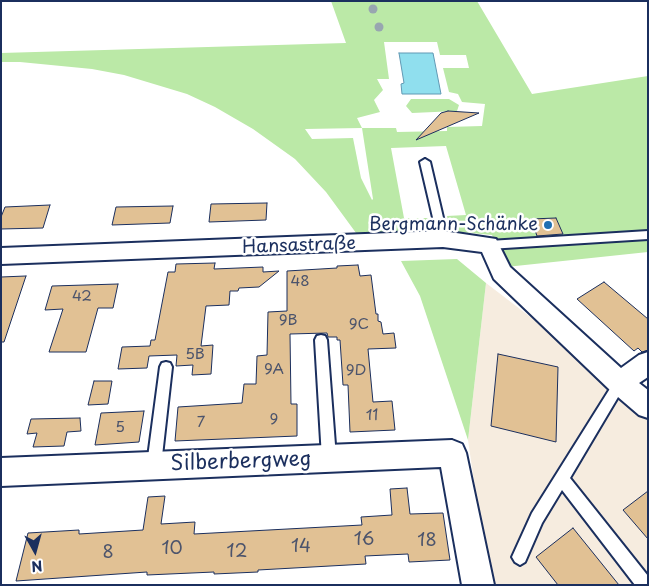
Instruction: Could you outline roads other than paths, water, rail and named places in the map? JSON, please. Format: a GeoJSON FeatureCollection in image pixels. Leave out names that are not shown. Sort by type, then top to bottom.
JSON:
{"type":"FeatureCollection","features":[{"type":"Feature","properties":{"kind":"street","name":"Hansastraße"},"geometry":{"type":"LineString","coordinates":[[1,256],[443,239],[489,246]]}},
{"type":"Feature","properties":{"kind":"street"},"geometry":{"type":"LineString","coordinates":[[489,246],[502,273],[620,383],[648,406]]}},
{"type":"Feature","properties":{"kind":"street"},"geometry":{"type":"LineString","coordinates":[[620,383],[648,363]]}},
{"type":"Feature","properties":{"kind":"street","name":"Silberbergweg"},"geometry":{"type":"LineString","coordinates":[[1,472],[452,453],[478,585]]}},
{"type":"Feature","properties":{"kind":"lane"},"geometry":{"type":"LineString","coordinates":[[425,162],[443,239]]}},
{"type":"Feature","properties":{"kind":"lane"},"geometry":{"type":"LineString","coordinates":[[489,246],[648,235]]}},
{"type":"Feature","properties":{"kind":"lane","name":"Silberbergweg"},"geometry":{"type":"LineString","coordinates":[[321,340],[329,458]]}},
{"type":"Feature","properties":{"kind":"lane","name":"Silberbergweg"},"geometry":{"type":"LineString","coordinates":[[154,465],[166,367]]}},
{"type":"Feature","properties":{"kind":"lane"},"geometry":{"type":"LineString","coordinates":[[520,557],[537,518],[620,383]]}},
{"type":"Feature","properties":{"kind":"lane"},"geometry":{"type":"LineString","coordinates":[[562,479],[645,585]]}},
{"type":"Feature","properties":{"kind":"water"},"geometry":{"type":"Polygon","coordinates":[[[399,53],[433,53],[441,94],[402,94],[401,84],[404,83],[399,53]]]}},
{"type":"Feature","properties":{"kind":"place","name":"Bergmann-Schänke"},"geometry":{"type":"Point","coordinates":[548,225]}}]}
